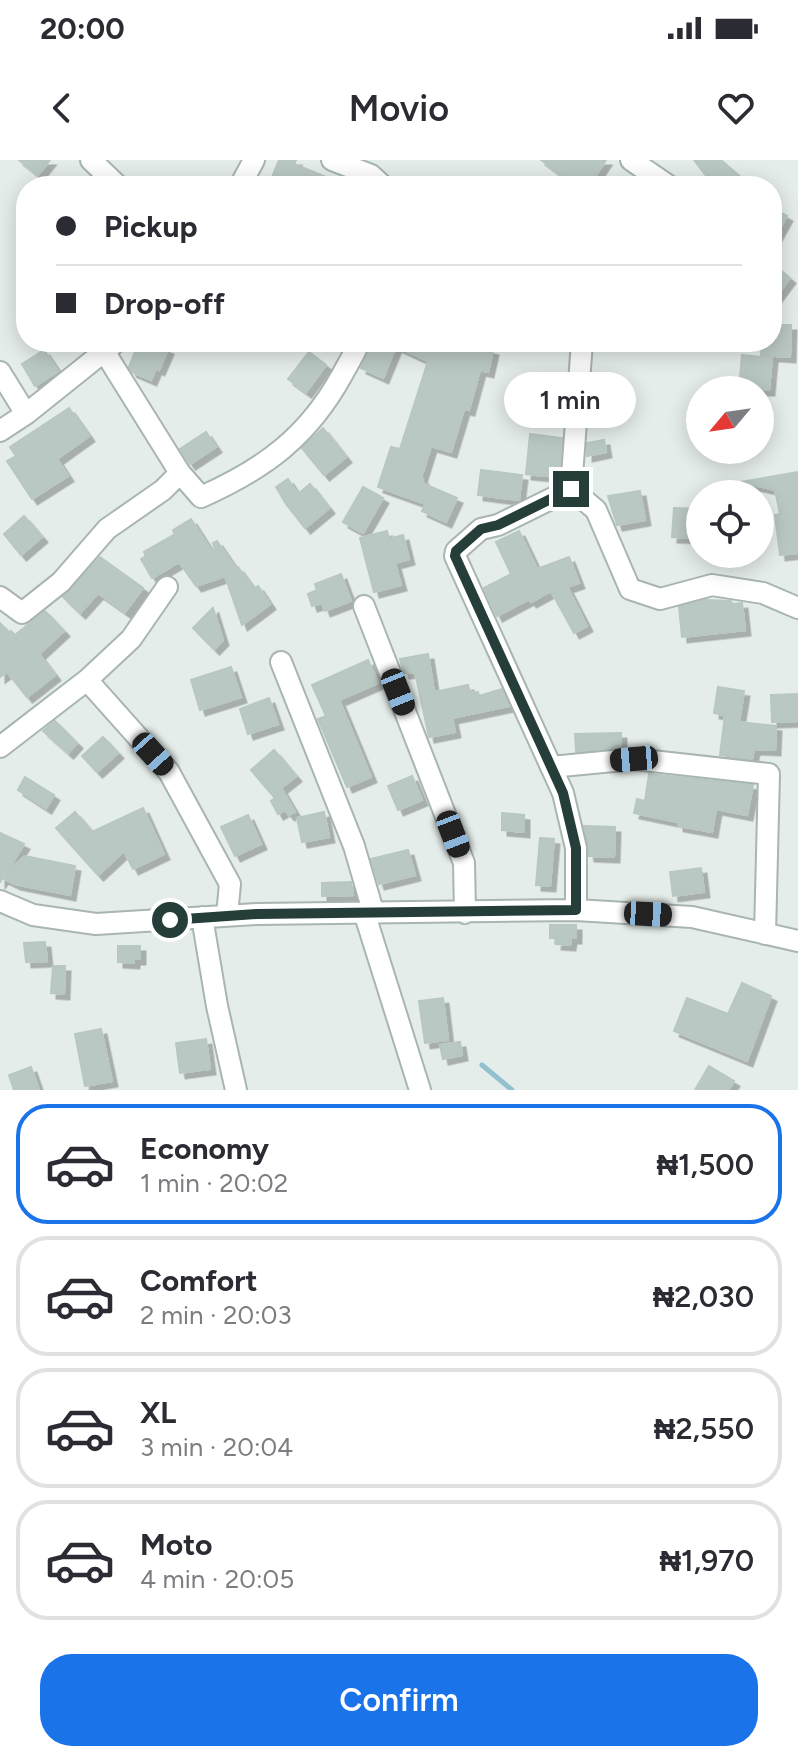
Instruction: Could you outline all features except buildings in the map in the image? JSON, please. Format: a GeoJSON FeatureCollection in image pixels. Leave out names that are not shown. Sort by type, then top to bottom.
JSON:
{"type":"FeatureCollection","features":[{"type":"Feature","properties":{"kind":"street"},"geometry":{"type":"LineString","coordinates":[[91,160],[108,176]]}},
{"type":"Feature","properties":{"kind":"street"},"geometry":{"type":"LineString","coordinates":[[332,160],[372,176]]}},
{"type":"Feature","properties":{"kind":"street"},"geometry":{"type":"LineString","coordinates":[[631,160],[654,176]]}},
{"type":"Feature","properties":{"kind":"street"},"geometry":{"type":"LineString","coordinates":[[0,431],[103,352]]}},
{"type":"Feature","properties":{"kind":"street"},"geometry":{"type":"LineString","coordinates":[[113,352],[180,473],[201,497],[239,480],[294,442],[333,391],[354,352]]}},
{"type":"Feature","properties":{"kind":"street"},"geometry":{"type":"LineString","coordinates":[[571,489],[581,352]]}},
{"type":"Feature","properties":{"kind":"street"},"geometry":{"type":"LineString","coordinates":[[0,372],[26,414]]}},
{"type":"Feature","properties":{"kind":"street"},"geometry":{"type":"LineString","coordinates":[[0,597],[22,613],[61,582],[107,529],[163,490],[180,473]]}},
{"type":"Feature","properties":{"kind":"street"},"geometry":{"type":"LineString","coordinates":[[571,489],[596,510],[630,589],[660,599],[712,585],[763,593],[798,608]]}},
{"type":"Feature","properties":{"kind":"street"},"geometry":{"type":"LineString","coordinates":[[571,489],[498,525],[481,529],[456,551],[455,556],[563,793],[576,848],[576,910]]}},
{"type":"Feature","properties":{"kind":"street"},"geometry":{"type":"LineString","coordinates":[[0,747],[87,680],[131,639],[167,587]]}},
{"type":"Feature","properties":{"kind":"street"},"geometry":{"type":"LineString","coordinates":[[364,606],[464,863],[465,913]]}},
{"type":"Feature","properties":{"kind":"street"},"geometry":{"type":"LineString","coordinates":[[281,662],[354,846],[368,911],[420,1090]]}},
{"type":"Feature","properties":{"kind":"street"},"geometry":{"type":"LineString","coordinates":[[87,680],[169,772],[230,884],[227,915]]}},
{"type":"Feature","properties":{"kind":"street"},"geometry":{"type":"LineString","coordinates":[[551,767],[634,759],[769,774],[765,934]]}},
{"type":"Feature","properties":{"kind":"street"},"geometry":{"type":"LineString","coordinates":[[0,901],[33,915],[96,924],[227,915],[576,910],[692,917],[798,941]]}},
{"type":"Feature","properties":{"kind":"street"},"geometry":{"type":"LineString","coordinates":[[202,917],[217,1006],[236,1090]]}},
{"type":"Feature","properties":{"kind":"waterway"},"geometry":{"type":"LineString","coordinates":[[482,1065],[512,1090]]}},
{"type":"Feature","properties":{"kind":"route"},"geometry":{"type":"LineString","coordinates":[[170,920],[373,911],[465,913],[576,910],[576,848],[563,793],[455,556],[456,551],[481,529],[498,525],[571,489]]}}]}
